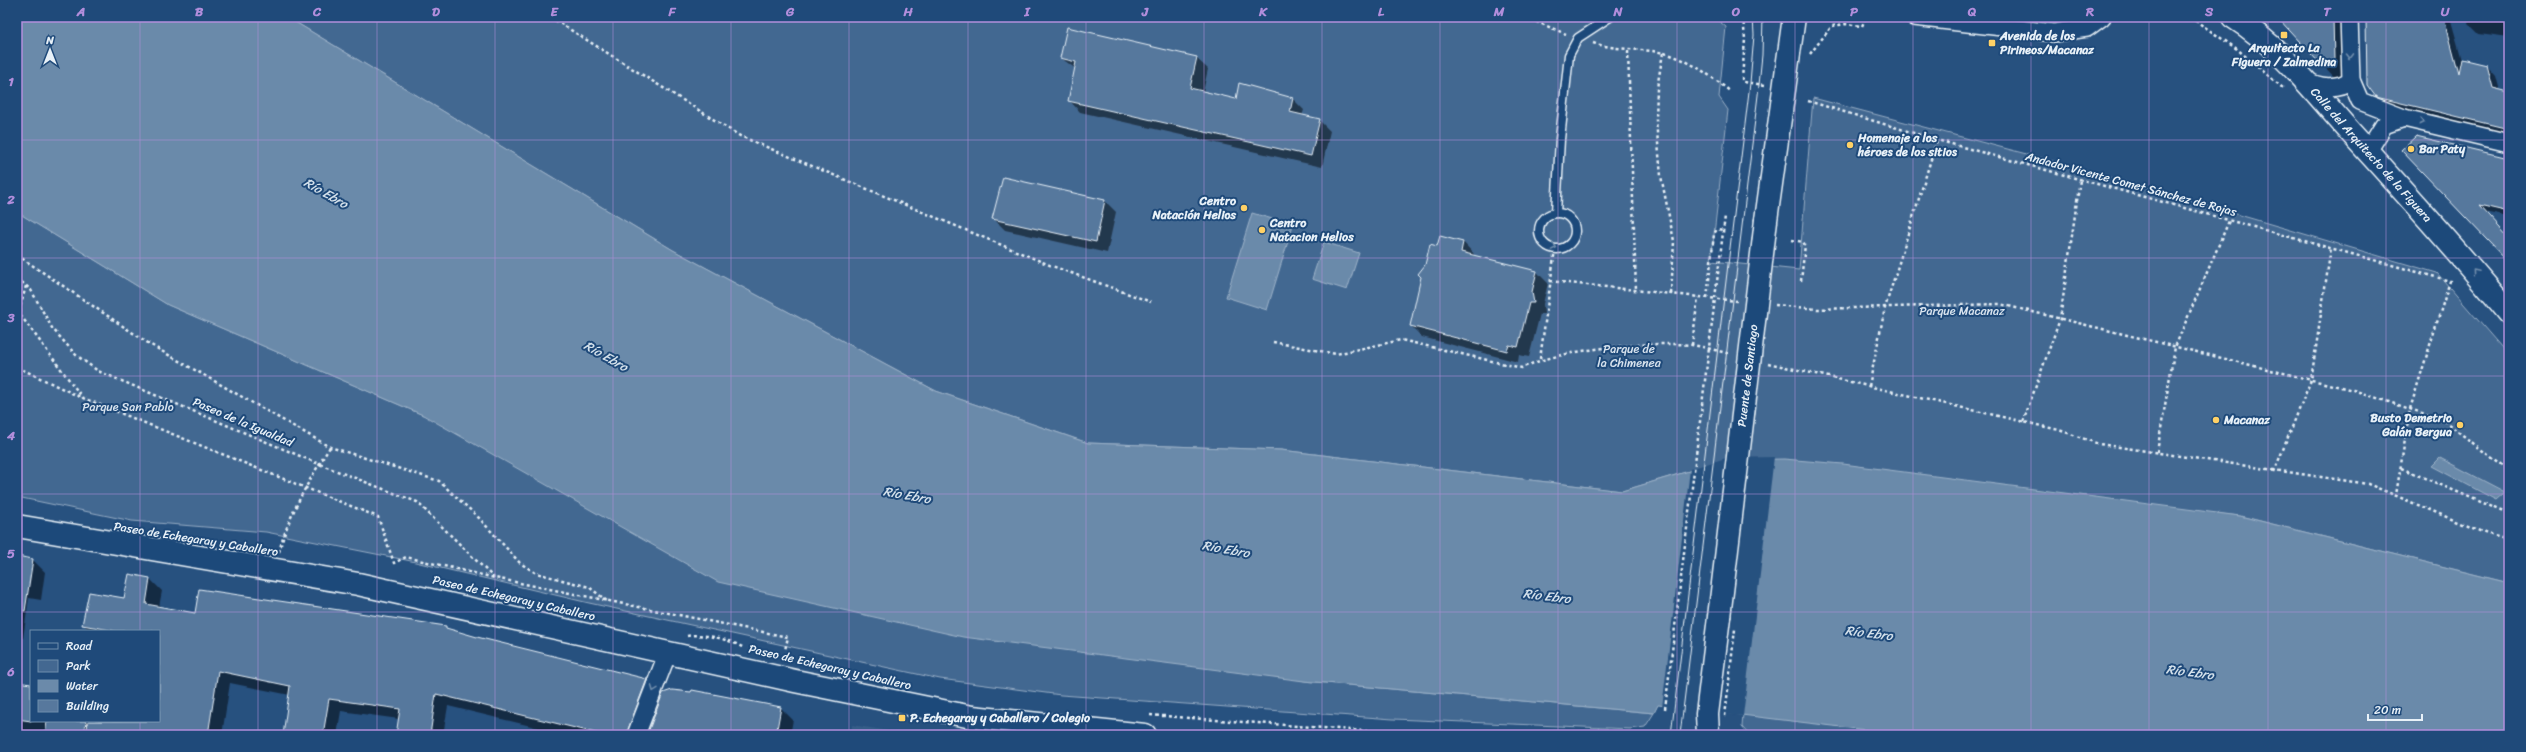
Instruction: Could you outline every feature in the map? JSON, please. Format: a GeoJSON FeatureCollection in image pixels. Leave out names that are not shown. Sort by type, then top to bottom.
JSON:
{"type":"FeatureCollection","features":[{"type":"Feature","properties":{"kind":"main road","name":"Puente de Santiago"},"geometry":{"type":"LineString","coordinates":[[1708,724],[1766,220],[1794,17]]}},
{"type":"Feature","properties":{"kind":"main road","name":"Calle del Arquitecto de la Figuera"},"geometry":{"type":"LineString","coordinates":[[2233,17],[2264,40],[2305,80],[2506,306]]}},
{"type":"Feature","properties":{"kind":"main road","name":"Paseo de Echegaray y Caballero"},"geometry":{"type":"LineString","coordinates":[[17,526],[358,584],[674,644],[896,703],[972,717],[1145,725]]}},
{"type":"Feature","properties":{"kind":"street"},"geometry":{"type":"LineString","coordinates":[[1914,17],[2054,33],[2087,28],[2102,17]]}},
{"type":"Feature","properties":{"kind":"street"},"geometry":{"type":"LineString","coordinates":[[2249,17],[2264,40]]}},
{"type":"Feature","properties":{"kind":"street"},"geometry":{"type":"LineString","coordinates":[[2349,17],[2351,80],[2360,100],[2404,118],[2509,143]]}},
{"type":"Feature","properties":{"kind":"street"},"geometry":{"type":"LineString","coordinates":[[2305,80],[2320,86],[2332,87],[2351,80]]}},
{"type":"Feature","properties":{"kind":"street"},"geometry":{"type":"LineString","coordinates":[[2368,151],[2384,125],[2404,118]]}},
{"type":"Feature","properties":{"kind":"street"},"geometry":{"type":"LineString","coordinates":[[636,735],[674,644]]}},
{"type":"Feature","properties":{"kind":"lane"},"geometry":{"type":"LineString","coordinates":[[1556,213],[1560,139],[1570,54],[1578,38],[1610,17]]}},
{"type":"Feature","properties":{"kind":"lane"},"geometry":{"type":"LineString","coordinates":[[1556,213],[1562,213],[1571,219],[1575,229],[1570,244],[1555,249],[1542,241],[1539,230],[1542,220],[1556,213]]}},
{"type":"Feature","properties":{"kind":"path"},"geometry":{"type":"LineString","coordinates":[[550,17],[740,136],[1052,266],[1152,302]]}},
{"type":"Feature","properties":{"kind":"path"},"geometry":{"type":"LineString","coordinates":[[1525,17],[1578,38],[1628,51],[1663,53],[1681,59],[1706,72],[1731,92]]}},
{"type":"Feature","properties":{"kind":"path"},"geometry":{"type":"LineString","coordinates":[[1743,17],[1745,39],[1742,79],[1744,82],[1768,85]]}},
{"type":"Feature","properties":{"kind":"path"},"geometry":{"type":"LineString","coordinates":[[1810,54],[1832,26],[1846,24],[1862,26],[1866,17]]}},
{"type":"Feature","properties":{"kind":"path"},"geometry":{"type":"LineString","coordinates":[[1628,51],[1636,290]]}},
{"type":"Feature","properties":{"kind":"path"},"geometry":{"type":"LineString","coordinates":[[1663,53],[1657,88],[1656,121],[1661,176],[1674,241],[1671,294]]}},
{"type":"Feature","properties":{"kind":"path","name":"Andador Vicente Comet Sánchez de Rojas"},"geometry":{"type":"LineString","coordinates":[[1808,101],[1937,140],[2450,281],[2410,409]]}},
{"type":"Feature","properties":{"kind":"path"},"geometry":{"type":"LineString","coordinates":[[1869,386],[1885,308],[1937,140]]}},
{"type":"Feature","properties":{"kind":"path"},"geometry":{"type":"LineString","coordinates":[[2023,422],[2060,319],[2080,180]]}},
{"type":"Feature","properties":{"kind":"path"},"geometry":{"type":"LineString","coordinates":[[1665,709],[1725,216]]}},
{"type":"Feature","properties":{"kind":"path"},"geometry":{"type":"LineString","coordinates":[[2157,452],[2175,347],[2229,221]]}},
{"type":"Feature","properties":{"kind":"path"},"geometry":{"type":"LineString","coordinates":[[1707,298],[1714,234],[1717,229],[1723,230]]}},
{"type":"Feature","properties":{"kind":"path"},"geometry":{"type":"LineString","coordinates":[[1792,240],[1803,242],[1805,245],[1801,281]]}},
{"type":"Feature","properties":{"kind":"path"},"geometry":{"type":"LineString","coordinates":[[2274,472],[2311,380],[2331,248]]}},
{"type":"Feature","properties":{"kind":"path"},"geometry":{"type":"LineString","coordinates":[[1540,359],[1555,249]]}},
{"type":"Feature","properties":{"kind":"path"},"geometry":{"type":"LineString","coordinates":[[17,254],[151,345],[330,447],[438,481],[479,518],[520,563],[536,573],[589,587],[608,602]]}},
{"type":"Feature","properties":{"kind":"path","name":"Paseo de la Igualdad"},"geometry":{"type":"LineString","coordinates":[[17,278],[31,290],[52,328],[76,355],[98,371],[319,464],[417,502],[495,578]]}},
{"type":"Feature","properties":{"kind":"path"},"geometry":{"type":"LineString","coordinates":[[1550,281],[1745,302]]}},
{"type":"Feature","properties":{"kind":"path"},"geometry":{"type":"LineString","coordinates":[[26,286],[20,308],[21,316],[83,398]]}},
{"type":"Feature","properties":{"kind":"path"},"geometry":{"type":"LineString","coordinates":[[1692,346],[1698,297]]}},
{"type":"Feature","properties":{"kind":"path"},"geometry":{"type":"LineString","coordinates":[[1768,304],[1817,309],[2000,304],[2353,390],[2443,420],[2509,471]]}},
{"type":"Feature","properties":{"kind":"path"},"geometry":{"type":"LineString","coordinates":[[1273,342],[1336,354],[1401,340],[1522,368],[1540,359],[1629,345],[1692,346],[1731,354]]}},
{"type":"Feature","properties":{"kind":"path"},"geometry":{"type":"LineString","coordinates":[[1762,362],[2059,430],[2100,444],[2274,472],[2368,484],[2396,494],[2487,534],[2509,540]]}},
{"type":"Feature","properties":{"kind":"path"},"geometry":{"type":"LineString","coordinates":[[17,367],[83,398],[378,517],[394,563],[406,557],[608,602],[788,637],[785,650]]}},
{"type":"Feature","properties":{"kind":"path"},"geometry":{"type":"LineString","coordinates":[[2396,494],[2410,409]]}},
{"type":"Feature","properties":{"kind":"path"},"geometry":{"type":"LineString","coordinates":[[279,552],[282,540],[306,489],[330,447]]}},
{"type":"Feature","properties":{"kind":"path"},"geometry":{"type":"LineString","coordinates":[[2401,468],[2509,514]]}},
{"type":"Feature","properties":{"kind":"path","name":"Paseo de Echegaray y Caballero"},"geometry":{"type":"LineString","coordinates":[[271,551],[287,553]]}},
{"type":"Feature","properties":{"kind":"path","name":"Paseo de Echegaray y Caballero"},"geometry":{"type":"LineString","coordinates":[[674,644],[700,635],[732,642],[747,650]]}},
{"type":"Feature","properties":{"kind":"path"},"geometry":{"type":"LineString","coordinates":[[1145,725],[1418,735],[1442,732],[1486,735]]}},
{"type":"Feature","properties":{"kind":"shaded area"},"geometry":{"type":"Polygon","coordinates":[[[852,725],[908,734],[913,735],[851,735],[852,725]]]}},
{"type":"Feature","properties":{"kind":"green space"},"geometry":{"type":"Polygon","coordinates":[[[287,17],[1714,17],[1726,27],[1719,97],[1728,110],[1711,261],[1799,270],[1813,98],[2076,167],[2437,273],[2509,356],[2509,583],[2240,516],[1726,460],[1622,491],[1281,450],[1088,443],[936,391],[673,250],[287,17]]]}},
{"type":"Feature","properties":{"kind":"green space","name":"Parque San Pablo"},"geometry":{"type":"Polygon","coordinates":[[[17,212],[168,305],[423,415],[1304,681],[1654,713],[1645,727],[1630,729],[1393,719],[1061,695],[940,679],[589,603],[411,561],[266,532],[132,521],[17,497],[17,212]]]}},
{"type":"Feature","properties":{"kind":"green space"},"geometry":{"type":"Polygon","coordinates":[[[1743,714],[1908,735],[1749,735],[1742,727],[1743,714]]]}},
{"type":"Feature","properties":{"kind":"water","name":"Río Ebro"},"geometry":{"type":"Polygon","coordinates":[[[17,17],[287,17],[673,250],[936,391],[1088,443],[1281,450],[1622,491],[1726,460],[1784,459],[1843,464],[2240,516],[2509,583],[2509,735],[1908,735],[1658,705],[1654,713],[1304,681],[963,637],[718,582],[423,415],[168,305],[17,212],[17,17]]]}},
{"type":"Feature","properties":{"kind":"water"},"geometry":{"type":"Polygon","coordinates":[[[1252,213],[1293,225],[1267,310],[1226,297],[1252,213]]]}},
{"type":"Feature","properties":{"kind":"water"},"geometry":{"type":"Polygon","coordinates":[[[1324,242],[1359,253],[1347,290],[1312,279],[1324,242]]]}},
{"type":"Feature","properties":{"kind":"water"},"geometry":{"type":"Polygon","coordinates":[[[2440,458],[2505,492],[2496,500],[2432,466],[2440,458]]]}},
{"type":"Feature","properties":{"kind":"pier"},"geometry":{"type":"Polygon","coordinates":[[[1774,457],[1743,716],[1662,708],[1690,469],[1726,458],[1774,457]]]}},
{"type":"Feature","properties":{"kind":"building"},"geometry":{"type":"Polygon","coordinates":[[[2277,17],[2333,17],[2334,60],[2323,67],[2277,17]]]}},
{"type":"Feature","properties":{"kind":"building"},"geometry":{"type":"Polygon","coordinates":[[[2366,17],[2424,17],[2445,21],[2459,74],[2462,59],[2487,65],[2493,88],[2509,92],[2509,129],[2376,97],[2367,85],[2366,17]]]}},
{"type":"Feature","properties":{"kind":"building"},"geometry":{"type":"Polygon","coordinates":[[[1067,27],[1197,57],[1190,88],[1236,99],[1239,83],[1293,98],[1290,112],[1320,119],[1311,156],[1068,101],[1076,62],[1060,58],[1067,27]]]}},
{"type":"Feature","properties":{"kind":"building"},"geometry":{"type":"Polygon","coordinates":[[[2416,136],[2509,158],[2509,212],[2479,205],[2509,238],[2509,263],[2401,150],[2416,136]]]}},
{"type":"Feature","properties":{"kind":"building"},"geometry":{"type":"Polygon","coordinates":[[[1003,177],[1105,200],[1096,242],[992,219],[1003,177]]]}},
{"type":"Feature","properties":{"kind":"building"},"geometry":{"type":"Polygon","coordinates":[[[1440,236],[1463,242],[1461,252],[1537,271],[1532,292],[1534,303],[1529,303],[1518,347],[1509,345],[1507,351],[1410,326],[1421,277],[1418,274],[1425,265],[1430,244],[1437,246],[1440,236]]]}},
{"type":"Feature","properties":{"kind":"building"},"geometry":{"type":"Polygon","coordinates":[[[17,556],[33,559],[25,611],[17,610],[17,556]]]}},
{"type":"Feature","properties":{"kind":"building"},"geometry":{"type":"Polygon","coordinates":[[[129,574],[150,578],[146,604],[195,613],[199,589],[446,626],[446,628],[477,637],[647,679],[626,735],[604,735],[436,694],[430,735],[396,735],[400,709],[329,699],[323,735],[283,735],[290,686],[218,671],[208,735],[124,735],[87,729],[88,722],[160,722],[160,630],[110,630],[82,625],[89,592],[124,598],[129,574]]]}},
{"type":"Feature","properties":{"kind":"building"},"geometry":{"type":"Polygon","coordinates":[[[17,682],[30,684],[30,721],[17,719],[17,682]]]}},
{"type":"Feature","properties":{"kind":"building"},"geometry":{"type":"Polygon","coordinates":[[[672,690],[691,692],[692,690],[781,707],[776,735],[647,735],[663,693],[672,690]]]}},
{"type":"Feature","properties":{"kind":"building"},"geometry":{"type":"Polygon","coordinates":[[[47,722],[86,722],[84,735],[45,735],[47,722]]]}},
{"type":"Feature","properties":{"kind":"tram line"},"geometry":{"type":"LineString","coordinates":[[1671,735],[1750,83],[1754,35],[1753,17]]}},
{"type":"Feature","properties":{"kind":"tram line"},"geometry":{"type":"LineString","coordinates":[[1680,735],[1758,95],[1762,55],[1763,17]]}},
{"type":"Feature","properties":{"kind":"place","name":"Arquitecto La Figuera / Zalmedina"},"geometry":{"type":"Point","coordinates":[2284,35]}},
{"type":"Feature","properties":{"kind":"place","name":"Avenida de los Pirineos/Macanaz"},"geometry":{"type":"Point","coordinates":[1992,43]}},
{"type":"Feature","properties":{"kind":"place","name":"Homenaje a los héroes de los sitios"},"geometry":{"type":"Point","coordinates":[1850,145]}},
{"type":"Feature","properties":{"kind":"place","name":"Bar Paty"},"geometry":{"type":"Point","coordinates":[2411,149]}},
{"type":"Feature","properties":{"kind":"place","name":"Centro Natación Helios"},"geometry":{"type":"Point","coordinates":[1244,208]}},
{"type":"Feature","properties":{"kind":"place","name":"Centro Natacion Helios"},"geometry":{"type":"Point","coordinates":[1262,230]}},
{"type":"Feature","properties":{"kind":"place","name":"Macanaz"},"geometry":{"type":"Point","coordinates":[2216,420]}},
{"type":"Feature","properties":{"kind":"place","name":"Busto Demetrio Galán Bergua"},"geometry":{"type":"Point","coordinates":[2460,425]}},
{"type":"Feature","properties":{"kind":"place","name":"P. Echegaray y Caballero / Colegio"},"geometry":{"type":"Point","coordinates":[902,718]}},
{"type":"Feature","properties":{"kind":"park label","name":"Parque Macanaz"},"geometry":{"type":"Point","coordinates":[1962,311]}},
{"type":"Feature","properties":{"kind":"park label","name":"Parque de la Chimenea"},"geometry":{"type":"Point","coordinates":[1629,356]}}]}
